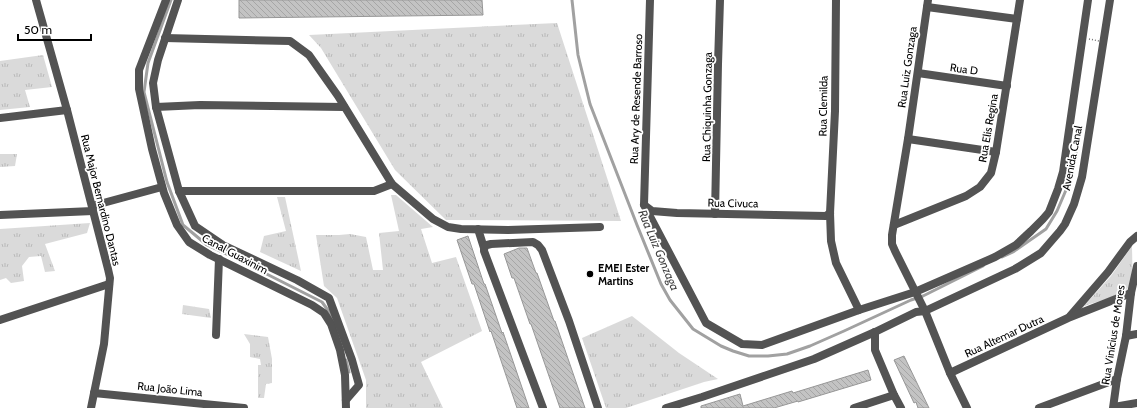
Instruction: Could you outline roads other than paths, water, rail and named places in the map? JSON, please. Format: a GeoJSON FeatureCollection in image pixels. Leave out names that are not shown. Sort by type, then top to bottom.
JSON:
{"type":"FeatureCollection","features":[{"type":"Feature","properties":{"kind":"street","name":"Rua Major Bernardino Dantas"},"geometry":{"type":"LineString","coordinates":[[36,0],[68,110],[110,278],[104,344],[91,408]]}},
{"type":"Feature","properties":{"kind":"street","name":"Canal Guaxinim"},"geometry":{"type":"LineString","coordinates":[[166,0],[139,70],[139,89],[162,187],[177,225],[189,242],[219,259],[312,305],[324,313],[331,324],[340,350],[345,374],[346,404]]}},
{"type":"Feature","properties":{"kind":"street"},"geometry":{"type":"LineString","coordinates":[[178,0],[158,60],[153,83],[156,107],[179,191],[195,226],[223,245],[297,280],[329,298],[352,360],[359,385],[346,404]]}},
{"type":"Feature","properties":{"kind":"street","name":"Rua Ary de Resende Barroso"},"geometry":{"type":"LineString","coordinates":[[644,202],[650,0]]}},
{"type":"Feature","properties":{"kind":"street","name":"Rua Chiquinha Gonzaga"},"geometry":{"type":"LineString","coordinates":[[715,214],[720,0]]}},
{"type":"Feature","properties":{"kind":"street","name":"Rua Clemilda"},"geometry":{"type":"LineString","coordinates":[[836,0],[835,112],[830,213],[831,241],[836,263],[859,310]]}},
{"type":"Feature","properties":{"kind":"street","name":"Rua Elis Regina"},"geometry":{"type":"LineString","coordinates":[[894,225],[966,196],[980,187],[991,173],[996,152],[1020,0]]}},
{"type":"Feature","properties":{"kind":"street","name":"Avenida Canal"},"geometry":{"type":"LineString","coordinates":[[644,202],[706,323],[742,344],[762,345],[859,310],[916,294],[996,257],[1016,245],[1049,212],[1058,189],[1062,172],[1088,0]]}},
{"type":"Feature","properties":{"kind":"street","name":"Avenida Canal"},"geometry":{"type":"LineString","coordinates":[[666,408],[814,359],[916,312],[1015,269],[1041,253],[1063,228],[1074,204],[1082,177],[1110,0]]}},
{"type":"Feature","properties":{"kind":"street"},"geometry":{"type":"LineString","coordinates":[[928,3],[1017,19]]}},
{"type":"Feature","properties":{"kind":"street","name":"Rua Luiz Gonzaga"},"geometry":{"type":"LineString","coordinates":[[928,3],[892,235],[892,244],[924,309],[950,373],[967,408]]}},
{"type":"Feature","properties":{"kind":"street"},"geometry":{"type":"LineString","coordinates":[[165,38],[290,41],[309,55],[338,96],[392,184],[433,219],[448,227],[461,229],[600,227]]}},
{"type":"Feature","properties":{"kind":"street","name":"Rua D"},"geometry":{"type":"LineString","coordinates":[[918,73],[1007,86]]}},
{"type":"Feature","properties":{"kind":"street"},"geometry":{"type":"LineString","coordinates":[[156,107],[200,105],[344,108]]}},
{"type":"Feature","properties":{"kind":"street"},"geometry":{"type":"LineString","coordinates":[[0,118],[68,110]]}},
{"type":"Feature","properties":{"kind":"street"},"geometry":{"type":"LineString","coordinates":[[908,139],[996,152]]}},
{"type":"Feature","properties":{"kind":"street"},"geometry":{"type":"LineString","coordinates":[[179,191],[374,190],[392,184]]}},
{"type":"Feature","properties":{"kind":"street"},"geometry":{"type":"LineString","coordinates":[[0,215],[92,209],[162,187]]}},
{"type":"Feature","properties":{"kind":"street","name":"Rua Civuca"},"geometry":{"type":"LineString","coordinates":[[644,202],[652,211],[676,214],[826,216],[830,213]]}},
{"type":"Feature","properties":{"kind":"street"},"geometry":{"type":"LineString","coordinates":[[478,229],[484,251],[543,408]]}},
{"type":"Feature","properties":{"kind":"street"},"geometry":{"type":"LineString","coordinates":[[536,229],[538,245]]}},
{"type":"Feature","properties":{"kind":"street","name":"Rua Altemar Dutra"},"geometry":{"type":"LineString","coordinates":[[1068,318],[1108,272],[1130,242],[1137,236]]}},
{"type":"Feature","properties":{"kind":"street"},"geometry":{"type":"LineString","coordinates":[[484,248],[491,244],[533,242],[542,250],[569,321],[598,408]]}},
{"type":"Feature","properties":{"kind":"street"},"geometry":{"type":"LineString","coordinates":[[216,335],[219,259]]}},
{"type":"Feature","properties":{"kind":"street","name":"Rua Vinícius de Mores"},"geometry":{"type":"LineString","coordinates":[[1113,407],[1126,336],[1131,293],[1137,266]]}},
{"type":"Feature","properties":{"kind":"street"},"geometry":{"type":"LineString","coordinates":[[0,320],[109,284]]}},
{"type":"Feature","properties":{"kind":"street","name":"Rua Altemar Dutra"},"geometry":{"type":"LineString","coordinates":[[950,373],[1068,318],[1131,293]]}},
{"type":"Feature","properties":{"kind":"street"},"geometry":{"type":"LineString","coordinates":[[875,332],[875,350],[901,408]]}},
{"type":"Feature","properties":{"kind":"street"},"geometry":{"type":"LineString","coordinates":[[1126,336],[1137,334]]}},
{"type":"Feature","properties":{"kind":"street"},"geometry":{"type":"LineString","coordinates":[[1039,408],[1117,379]]}},
{"type":"Feature","properties":{"kind":"street","name":"Rua João Lima"},"geometry":{"type":"LineString","coordinates":[[94,393],[182,405],[244,408]]}},
{"type":"Feature","properties":{"kind":"street"},"geometry":{"type":"LineString","coordinates":[[854,408],[894,395]]}},
{"type":"Feature","properties":{"kind":"street"},"geometry":{"type":"LineString","coordinates":[[1113,407],[1137,403]]}},
{"type":"Feature","properties":{"kind":"waterway"},"geometry":{"type":"LineString","coordinates":[[171,0],[148,63],[144,92],[167,182],[183,225],[207,245],[322,302],[330,313],[332,319]]}},
{"type":"Feature","properties":{"kind":"waterway","name":"Rua Luiz Gonzaga"},"geometry":{"type":"LineString","coordinates":[[572,0],[578,55],[590,104],[661,284],[670,300],[693,329],[721,346],[749,356],[787,354],[810,346],[923,296],[983,266]]}},
{"type":"Feature","properties":{"kind":"waterway"},"geometry":{"type":"LineString","coordinates":[[1002,257],[1013,252],[1046,229],[1057,211],[1069,183],[1076,153]]}},
{"type":"Feature","properties":{"kind":"waterway"},"geometry":{"type":"LineString","coordinates":[[346,360],[349,372]]}},
{"type":"Feature","properties":{"kind":"place","name":"EMEI Ester Martins"},"geometry":{"type":"Point","coordinates":[590,274]}}]}
